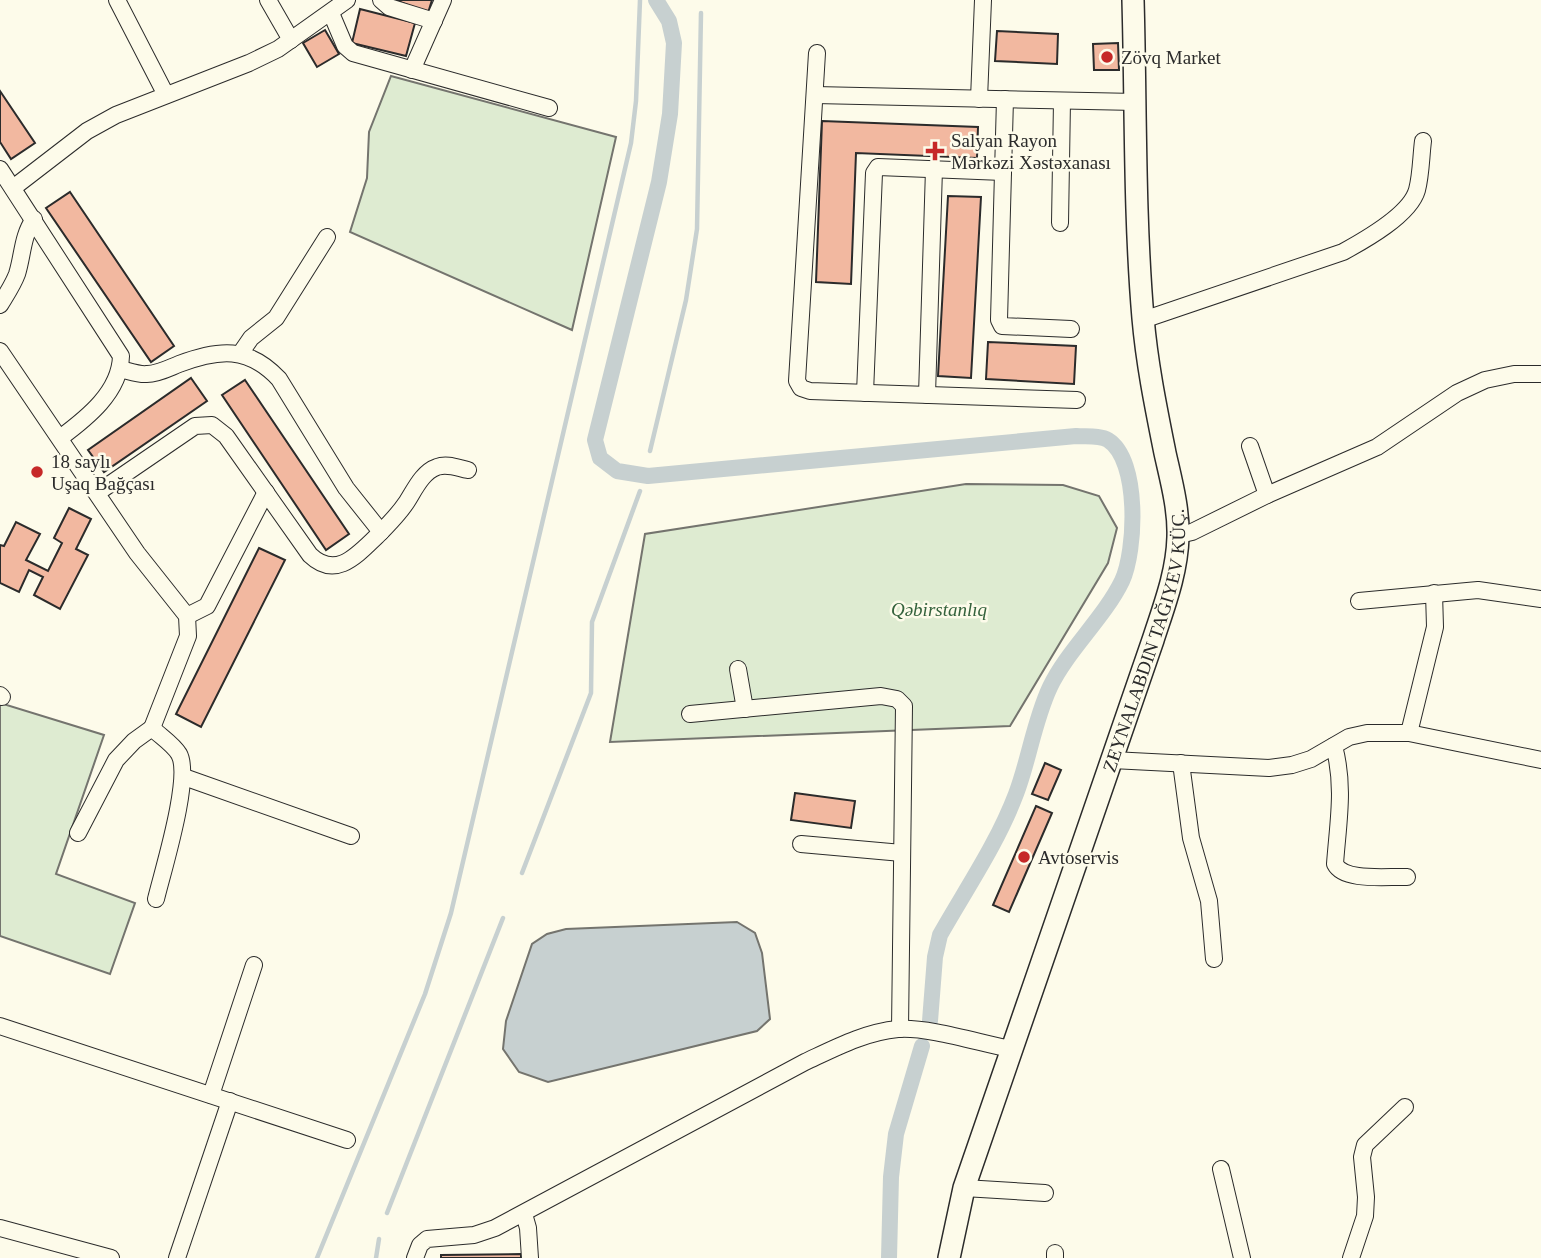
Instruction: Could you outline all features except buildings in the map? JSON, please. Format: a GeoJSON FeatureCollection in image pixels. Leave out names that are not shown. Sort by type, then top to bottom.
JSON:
{"type":"FeatureCollection","features":[{"type":"Feature","properties":{"kind":"main road"},"geometry":{"type":"LineString","coordinates":[[949,1258],[964,1188],[1171,584],[1179,535],[1175,500],[1150,379],[1143,320],[1133,0]]}},
{"type":"Feature","properties":{"kind":"street"},"geometry":{"type":"LineString","coordinates":[[117,0],[166,95]]}},
{"type":"Feature","properties":{"kind":"street"},"geometry":{"type":"LineString","coordinates":[[268,0],[291,40]]}},
{"type":"Feature","properties":{"kind":"street"},"geometry":{"type":"LineString","coordinates":[[13,188],[87,131],[116,115],[249,63],[291,40],[347,0]]}},
{"type":"Feature","properties":{"kind":"street"},"geometry":{"type":"LineString","coordinates":[[381,0],[389,7],[434,21]]}},
{"type":"Feature","properties":{"kind":"street"},"geometry":{"type":"LineString","coordinates":[[412,70],[443,0]]}},
{"type":"Feature","properties":{"kind":"street"},"geometry":{"type":"LineString","coordinates":[[979,99],[983,0]]}},
{"type":"Feature","properties":{"kind":"street"},"geometry":{"type":"LineString","coordinates":[[331,13],[345,46],[353,53],[549,108]]}},
{"type":"Feature","properties":{"kind":"street"},"geometry":{"type":"LineString","coordinates":[[817,53],[797,381],[801,388],[810,391],[1077,400]]}},
{"type":"Feature","properties":{"kind":"street"},"geometry":{"type":"LineString","coordinates":[[815,95],[1136,102]]}},
{"type":"Feature","properties":{"kind":"street"},"geometry":{"type":"LineString","coordinates":[[1005,99],[999,320],[1002,326],[1071,329]]}},
{"type":"Feature","properties":{"kind":"street"},"geometry":{"type":"LineString","coordinates":[[1060,223],[1062,101]]}},
{"type":"Feature","properties":{"kind":"street"},"geometry":{"type":"LineString","coordinates":[[1143,320],[1343,252],[1369,237],[1409,206],[1417,192],[1423,141]]}},
{"type":"Feature","properties":{"kind":"street"},"geometry":{"type":"LineString","coordinates":[[865,393],[874,173],[878,167],[1003,172]]}},
{"type":"Feature","properties":{"kind":"street"},"geometry":{"type":"LineString","coordinates":[[0,169],[121,356],[120,369],[94,412],[60,438]]}},
{"type":"Feature","properties":{"kind":"street"},"geometry":{"type":"LineString","coordinates":[[927,395],[934,169]]}},
{"type":"Feature","properties":{"kind":"street"},"geometry":{"type":"LineString","coordinates":[[0,305],[14,281],[26,234],[34,219]]}},
{"type":"Feature","properties":{"kind":"street"},"geometry":{"type":"LineString","coordinates":[[240,354],[251,338],[280,313],[327,237]]}},
{"type":"Feature","properties":{"kind":"street"},"geometry":{"type":"LineString","coordinates":[[0,351],[137,553],[187,616],[188,636],[152,727],[116,760],[78,833]]}},
{"type":"Feature","properties":{"kind":"street"},"geometry":{"type":"LineString","coordinates":[[120,369],[145,375],[206,354],[240,354],[265,365],[279,379],[346,488],[381,532]]}},
{"type":"Feature","properties":{"kind":"street"},"geometry":{"type":"LineString","coordinates":[[1179,535],[1192,532],[1267,495],[1377,447],[1457,393],[1485,380],[1514,374],[1541,374]]}},
{"type":"Feature","properties":{"kind":"street"},"geometry":{"type":"LineString","coordinates":[[97,493],[195,426],[212,425],[220,429],[310,555],[318,563],[331,566],[354,558],[381,532],[404,506],[427,472],[447,466],[468,470]]}},
{"type":"Feature","properties":{"kind":"street"},"geometry":{"type":"LineString","coordinates":[[1250,446],[1267,495]]}},
{"type":"Feature","properties":{"kind":"street"},"geometry":{"type":"LineString","coordinates":[[187,616],[206,606],[266,492]]}},
{"type":"Feature","properties":{"kind":"street"},"geometry":{"type":"LineString","coordinates":[[1359,601],[1478,590],[1541,599]]}},
{"type":"Feature","properties":{"kind":"street"},"geometry":{"type":"LineString","coordinates":[[1409,733],[1434,627],[1434,593]]}},
{"type":"Feature","properties":{"kind":"street"},"geometry":{"type":"LineString","coordinates":[[738,669],[745,709]]}},
{"type":"Feature","properties":{"kind":"street"},"geometry":{"type":"LineString","coordinates":[[690,714],[881,696],[897,699],[904,706],[900,1029]]}},
{"type":"Feature","properties":{"kind":"street"},"geometry":{"type":"LineString","coordinates":[[152,727],[178,753],[184,777],[156,899]]}},
{"type":"Feature","properties":{"kind":"street"},"geometry":{"type":"LineString","coordinates":[[1112,760],[1269,768],[1311,759],[1349,737],[1367,733],[1409,733],[1541,760]]}},
{"type":"Feature","properties":{"kind":"street"},"geometry":{"type":"LineString","coordinates":[[1334,746],[1340,769],[1341,790],[1335,864],[1338,871],[1349,876],[1407,877]]}},
{"type":"Feature","properties":{"kind":"street"},"geometry":{"type":"LineString","coordinates":[[1181,763],[1191,838],[1209,901],[1214,959]]}},
{"type":"Feature","properties":{"kind":"street"},"geometry":{"type":"LineString","coordinates":[[184,777],[351,836]]}},
{"type":"Feature","properties":{"kind":"street"},"geometry":{"type":"LineString","coordinates":[[801,844],[902,853]]}},
{"type":"Feature","properties":{"kind":"street"},"geometry":{"type":"LineString","coordinates":[[211,1095],[254,965]]}},
{"type":"Feature","properties":{"kind":"street"},"geometry":{"type":"LineString","coordinates":[[0,1026],[347,1140]]}},
{"type":"Feature","properties":{"kind":"street"},"geometry":{"type":"LineString","coordinates":[[415,1258],[420,1245],[427,1239],[474,1235],[524,1214],[805,1062],[857,1038],[900,1029],[917,1030],[1011,1049]]}},
{"type":"Feature","properties":{"kind":"street"},"geometry":{"type":"LineString","coordinates":[[177,1258],[230,1101]]}},
{"type":"Feature","properties":{"kind":"street"},"geometry":{"type":"LineString","coordinates":[[1351,1258],[1365,1216],[1362,1157],[1365,1145],[1405,1107]]}},
{"type":"Feature","properties":{"kind":"street"},"geometry":{"type":"LineString","coordinates":[[1221,1169],[1242,1258]]}},
{"type":"Feature","properties":{"kind":"street"},"geometry":{"type":"LineString","coordinates":[[964,1188],[1045,1193]]}},
{"type":"Feature","properties":{"kind":"street"},"geometry":{"type":"LineString","coordinates":[[524,1214],[530,1258]]}},
{"type":"Feature","properties":{"kind":"street"},"geometry":{"type":"LineString","coordinates":[[0,1228],[111,1258]]}},
{"type":"Feature","properties":{"kind":"green space"},"geometry":{"type":"Polygon","coordinates":[[[391,76],[616,137],[572,330],[350,232],[367,178],[369,132],[391,76]]]}},
{"type":"Feature","properties":{"kind":"green space","name":"Qəbirstanlıq"},"geometry":{"type":"Polygon","coordinates":[[[966,484],[1063,485],[1099,496],[1117,528],[1108,563],[1010,726],[610,742],[645,534],[966,484]]]}},
{"type":"Feature","properties":{"kind":"green space"},"geometry":{"type":"Polygon","coordinates":[[[0,703],[104,735],[56,874],[135,903],[110,974],[0,936],[0,703]]]}},
{"type":"Feature","properties":{"kind":"shaded area"},"geometry":{"type":"Polygon","coordinates":[[[737,922],[755,933],[762,953],[770,1019],[757,1031],[548,1082],[519,1072],[503,1049],[506,1021],[532,944],[547,934],[566,929],[737,922]]]}},
{"type":"Feature","properties":{"kind":"waterway"},"geometry":{"type":"LineString","coordinates":[[317,1258],[425,994],[451,913],[631,143],[636,101],[640,0]]}},
{"type":"Feature","properties":{"kind":"waterway"},"geometry":{"type":"LineString","coordinates":[[656,0],[669,21],[674,43],[670,114],[659,182],[595,440],[600,458],[617,471],[648,476],[1076,436],[1105,438],[1118,451],[1126,466],[1132,507],[1127,567],[1106,608],[1066,660],[1050,687],[1021,781],[1008,813],[940,935],[935,957],[930,1021]]}},
{"type":"Feature","properties":{"kind":"waterway"},"geometry":{"type":"LineString","coordinates":[[650,451],[686,300],[697,229],[701,13]]}},
{"type":"Feature","properties":{"kind":"waterway"},"geometry":{"type":"LineString","coordinates":[[522,873],[591,693],[592,622],[640,491]]}},
{"type":"Feature","properties":{"kind":"waterway"},"geometry":{"type":"LineString","coordinates":[[387,1213],[503,918]]}},
{"type":"Feature","properties":{"kind":"waterway"},"geometry":{"type":"LineString","coordinates":[[889,1258],[891,1177],[896,1134],[922,1046]]}},
{"type":"Feature","properties":{"kind":"waterway"},"geometry":{"type":"LineString","coordinates":[[376,1258],[379,1239]]}},
{"type":"Feature","properties":{"kind":"place","name":"Zövq Market"},"geometry":{"type":"Point","coordinates":[1107,57]}},
{"type":"Feature","properties":{"kind":"place","name":"Salyan Rayon Mərkəzi Xəstəxanası"},"geometry":{"type":"Point","coordinates":[935,151]}},
{"type":"Feature","properties":{"kind":"place","name":"18 saylı Uşaq Bağçası"},"geometry":{"type":"Point","coordinates":[37,472]}},
{"type":"Feature","properties":{"kind":"place","name":"Avtoservis"},"geometry":{"type":"Point","coordinates":[1024,857]}}]}
